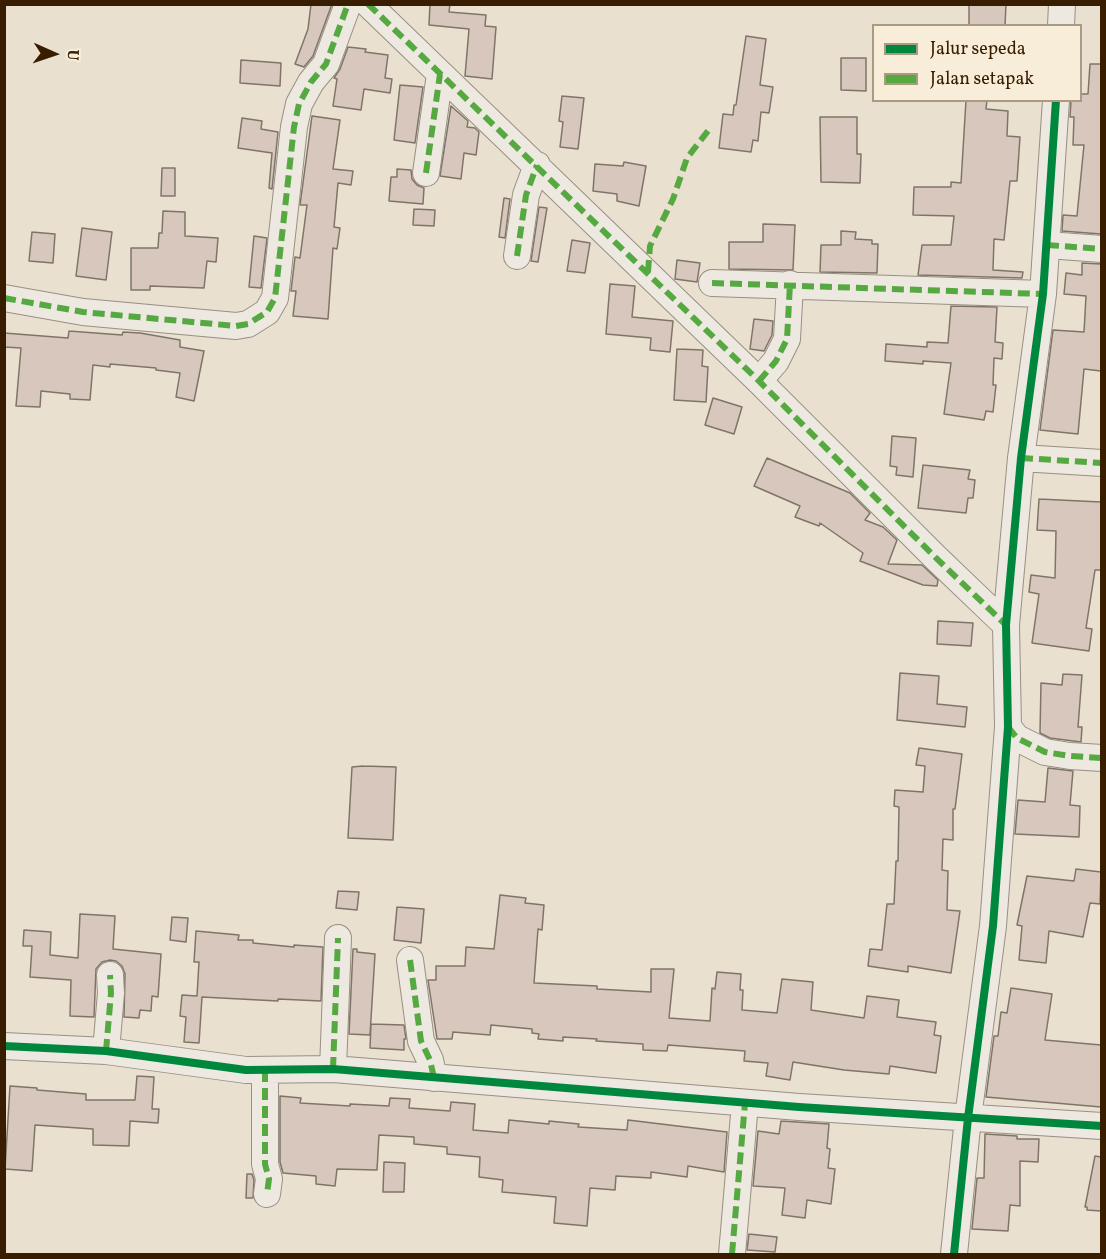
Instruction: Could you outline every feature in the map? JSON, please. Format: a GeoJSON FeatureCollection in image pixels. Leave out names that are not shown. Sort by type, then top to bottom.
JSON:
{"type":"FeatureCollection","features":[{"type":"Feature","properties":{"kind":"street"},"geometry":{"type":"LineString","coordinates":[[4,297],[83,312],[236,326],[248,324],[267,312],[275,298],[294,127],[299,104],[311,82],[326,64],[348,4]]}},
{"type":"Feature","properties":{"kind":"street"},"geometry":{"type":"LineString","coordinates":[[368,4],[759,381],[935,558],[1006,625]]}},
{"type":"Feature","properties":{"kind":"street"},"geometry":{"type":"LineString","coordinates":[[1061,24],[1062,4]]}},
{"type":"Feature","properties":{"kind":"street"},"geometry":{"type":"LineString","coordinates":[[426,173],[440,74]]}},
{"type":"Feature","properties":{"kind":"street"},"geometry":{"type":"LineString","coordinates":[[954,1254],[968,1118],[993,926],[1008,728],[1006,625],[1021,458],[1043,294],[1056,102]]}},
{"type":"Feature","properties":{"kind":"street"},"geometry":{"type":"LineString","coordinates":[[517,256],[526,195],[537,165]]}},
{"type":"Feature","properties":{"kind":"street"},"geometry":{"type":"LineString","coordinates":[[1047,245],[1101,249]]}},
{"type":"Feature","properties":{"kind":"street"},"geometry":{"type":"LineString","coordinates":[[712,283],[1043,294]]}},
{"type":"Feature","properties":{"kind":"street"},"geometry":{"type":"LineString","coordinates":[[759,381],[776,361],[787,339],[790,284]]}},
{"type":"Feature","properties":{"kind":"street"},"geometry":{"type":"LineString","coordinates":[[1021,458],[1101,463]]}},
{"type":"Feature","properties":{"kind":"street"},"geometry":{"type":"LineString","coordinates":[[1008,728],[1017,738],[1045,752],[1101,758]]}},
{"type":"Feature","properties":{"kind":"street"},"geometry":{"type":"LineString","coordinates":[[333,1069],[338,938]]}},
{"type":"Feature","properties":{"kind":"street"},"geometry":{"type":"LineString","coordinates":[[410,960],[421,1041],[430,1060],[434,1078]]}},
{"type":"Feature","properties":{"kind":"street"},"geometry":{"type":"LineString","coordinates":[[106,1052],[111,993],[110,975]]}},
{"type":"Feature","properties":{"kind":"street"},"geometry":{"type":"LineString","coordinates":[[4,1046],[106,1052],[246,1070],[333,1069],[746,1103],[1101,1126]]}},
{"type":"Feature","properties":{"kind":"street"},"geometry":{"type":"LineString","coordinates":[[265,1070],[265,1164],[269,1179],[267,1194]]}},
{"type":"Feature","properties":{"kind":"street"},"geometry":{"type":"LineString","coordinates":[[732,1254],[746,1103]]}},
{"type":"Feature","properties":{"kind":"building"},"geometry":{"type":"Polygon","coordinates":[[[311,4],[332,4],[313,56],[304,67],[295,64],[308,29],[311,4]]]}},
{"type":"Feature","properties":{"kind":"building"},"geometry":{"type":"Polygon","coordinates":[[[430,4],[450,4],[449,12],[486,15],[485,26],[496,27],[492,79],[465,76],[469,29],[429,25],[430,4]]]}},
{"type":"Feature","properties":{"kind":"building"},"geometry":{"type":"Polygon","coordinates":[[[969,4],[1006,4],[1005,24],[969,24],[969,4]]]}},
{"type":"Feature","properties":{"kind":"building"},"geometry":{"type":"Polygon","coordinates":[[[746,36],[766,39],[760,85],[773,87],[769,113],[761,112],[758,141],[753,140],[751,152],[719,148],[723,114],[733,115],[734,105],[736,105],[746,36]]]}},
{"type":"Feature","properties":{"kind":"building"},"geometry":{"type":"Polygon","coordinates":[[[348,47],[388,55],[385,78],[392,79],[390,93],[364,89],[361,110],[333,106],[337,79],[334,78],[348,47]]]}},
{"type":"Feature","properties":{"kind":"building"},"geometry":{"type":"Polygon","coordinates":[[[841,58],[866,58],[866,91],[841,90],[841,58]]]}},
{"type":"Feature","properties":{"kind":"building"},"geometry":{"type":"Polygon","coordinates":[[[241,60],[281,63],[280,86],[240,83],[241,60]]]}},
{"type":"Feature","properties":{"kind":"building"},"geometry":{"type":"Polygon","coordinates":[[[1090,64],[1101,64],[1101,234],[1062,231],[1063,215],[1077,216],[1084,145],[1073,145],[1074,117],[1070,117],[1071,102],[1082,102],[1082,94],[1088,94],[1090,64]]]}},
{"type":"Feature","properties":{"kind":"building"},"geometry":{"type":"Polygon","coordinates":[[[400,85],[423,87],[415,143],[394,140],[400,85]]]}},
{"type":"Feature","properties":{"kind":"building"},"geometry":{"type":"Polygon","coordinates":[[[562,96],[584,98],[578,149],[560,147],[563,122],[559,121],[562,96]]]}},
{"type":"Feature","properties":{"kind":"building"},"geometry":{"type":"Polygon","coordinates":[[[966,102],[987,102],[986,109],[1008,111],[1007,136],[1020,137],[1017,181],[1010,181],[1004,240],[994,239],[993,270],[1023,272],[1022,278],[918,275],[922,245],[951,245],[954,216],[913,215],[914,187],[951,187],[951,182],[961,183],[966,102]]]}},
{"type":"Feature","properties":{"kind":"building"},"geometry":{"type":"Polygon","coordinates":[[[451,106],[468,121],[467,127],[475,128],[479,132],[476,155],[464,153],[461,179],[440,176],[451,106]]]}},
{"type":"Feature","properties":{"kind":"building"},"geometry":{"type":"Polygon","coordinates":[[[312,116],[340,120],[333,169],[353,171],[351,185],[338,183],[334,227],[340,228],[337,249],[333,248],[328,319],[293,316],[296,291],[291,291],[295,257],[300,258],[307,205],[300,205],[312,116]]]}},
{"type":"Feature","properties":{"kind":"building"},"geometry":{"type":"Polygon","coordinates":[[[820,117],[857,117],[857,154],[861,154],[860,183],[821,182],[820,117]]]}},
{"type":"Feature","properties":{"kind":"building"},"geometry":{"type":"Polygon","coordinates":[[[242,118],[262,121],[261,129],[278,132],[272,189],[269,188],[272,153],[238,148],[242,118]]]}},
{"type":"Feature","properties":{"kind":"building"},"geometry":{"type":"Polygon","coordinates":[[[624,162],[646,166],[639,206],[617,201],[617,194],[593,191],[595,164],[623,166],[624,162]]]}},
{"type":"Feature","properties":{"kind":"building"},"geometry":{"type":"Polygon","coordinates":[[[162,168],[175,168],[175,196],[161,196],[162,168]]]}},
{"type":"Feature","properties":{"kind":"building"},"geometry":{"type":"Polygon","coordinates":[[[397,169],[411,170],[412,179],[424,188],[423,204],[389,201],[391,177],[397,177],[397,169]]]}},
{"type":"Feature","properties":{"kind":"building"},"geometry":{"type":"Polygon","coordinates":[[[504,198],[510,199],[505,238],[499,237],[504,198]]]}},
{"type":"Feature","properties":{"kind":"building"},"geometry":{"type":"Polygon","coordinates":[[[539,207],[547,208],[538,262],[531,261],[539,207]]]}},
{"type":"Feature","properties":{"kind":"building"},"geometry":{"type":"Polygon","coordinates":[[[414,209],[435,210],[434,226],[413,225],[414,209]]]}},
{"type":"Feature","properties":{"kind":"building"},"geometry":{"type":"Polygon","coordinates":[[[163,211],[185,212],[185,236],[218,238],[216,262],[207,261],[204,288],[150,286],[150,290],[131,290],[131,248],[158,248],[159,233],[162,233],[163,211]]]}},
{"type":"Feature","properties":{"kind":"building"},"geometry":{"type":"Polygon","coordinates":[[[763,224],[795,225],[793,270],[729,269],[729,242],[763,242],[763,224]]]}},
{"type":"Feature","properties":{"kind":"building"},"geometry":{"type":"Polygon","coordinates":[[[82,228],[112,232],[106,280],[76,276],[82,228]]]}},
{"type":"Feature","properties":{"kind":"building"},"geometry":{"type":"Polygon","coordinates":[[[841,231],[856,232],[855,239],[872,240],[872,244],[878,244],[877,273],[820,272],[821,245],[841,245],[841,231]]]}},
{"type":"Feature","properties":{"kind":"building"},"geometry":{"type":"Polygon","coordinates":[[[32,232],[55,234],[53,263],[29,261],[32,232]]]}},
{"type":"Feature","properties":{"kind":"building"},"geometry":{"type":"Polygon","coordinates":[[[254,236],[267,238],[261,288],[249,287],[254,236]]]}},
{"type":"Feature","properties":{"kind":"building"},"geometry":{"type":"Polygon","coordinates":[[[572,240],[590,243],[585,273],[567,271],[572,240]]]}},
{"type":"Feature","properties":{"kind":"building"},"geometry":{"type":"Polygon","coordinates":[[[677,260],[700,263],[697,282],[675,279],[677,260]]]}},
{"type":"Feature","properties":{"kind":"building"},"geometry":{"type":"Polygon","coordinates":[[[1082,263],[1101,264],[1101,371],[1084,369],[1078,434],[1040,430],[1053,330],[1084,332],[1086,296],[1064,294],[1066,273],[1082,275],[1082,263]]]}},
{"type":"Feature","properties":{"kind":"building"},"geometry":{"type":"Polygon","coordinates":[[[610,284],[635,286],[632,317],[673,321],[670,352],[650,350],[651,338],[606,334],[610,284]]]}},
{"type":"Feature","properties":{"kind":"building"},"geometry":{"type":"Polygon","coordinates":[[[951,306],[997,307],[995,342],[1003,343],[1002,359],[994,358],[993,385],[996,385],[993,412],[986,411],[984,420],[944,414],[951,363],[923,361],[923,364],[885,361],[886,344],[927,347],[927,342],[948,343],[951,306]]]}},
{"type":"Feature","properties":{"kind":"building"},"geometry":{"type":"Polygon","coordinates":[[[754,319],[773,321],[772,335],[764,351],[750,349],[754,319]]]}},
{"type":"Feature","properties":{"kind":"building"},"geometry":{"type":"Polygon","coordinates":[[[69,331],[122,335],[123,332],[140,333],[180,340],[180,347],[204,351],[194,401],[176,397],[180,373],[156,370],[156,368],[110,364],[110,367],[93,365],[90,400],[70,399],[70,394],[41,391],[40,407],[16,406],[21,348],[4,347],[4,333],[68,338],[69,331]]]}},
{"type":"Feature","properties":{"kind":"building"},"geometry":{"type":"Polygon","coordinates":[[[677,349],[703,350],[702,366],[708,367],[706,402],[674,400],[677,349]]]}},
{"type":"Feature","properties":{"kind":"building"},"geometry":{"type":"Polygon","coordinates":[[[713,398],[742,407],[734,434],[705,425],[713,398]]]}},
{"type":"Feature","properties":{"kind":"building"},"geometry":{"type":"Polygon","coordinates":[[[892,436],[916,438],[913,477],[896,475],[897,467],[890,466],[892,436]]]}},
{"type":"Feature","properties":{"kind":"building"},"geometry":{"type":"Polygon","coordinates":[[[767,458],[850,493],[870,513],[865,520],[883,527],[897,540],[888,564],[922,565],[938,580],[937,586],[923,585],[860,561],[863,553],[820,523],[819,526],[795,517],[800,506],[754,486],[767,458]]]}},
{"type":"Feature","properties":{"kind":"building"},"geometry":{"type":"Polygon","coordinates":[[[923,465],[970,470],[968,479],[975,480],[973,498],[968,498],[966,513],[918,508],[923,465]]]}},
{"type":"Feature","properties":{"kind":"building"},"geometry":{"type":"Polygon","coordinates":[[[1039,499],[1101,502],[1101,570],[1095,570],[1086,628],[1092,629],[1089,651],[1032,643],[1039,594],[1029,592],[1031,575],[1055,578],[1056,531],[1037,530],[1039,499]]]}},
{"type":"Feature","properties":{"kind":"building"},"geometry":{"type":"Polygon","coordinates":[[[938,621],[973,623],[971,646],[937,644],[938,621]]]}},
{"type":"Feature","properties":{"kind":"building"},"geometry":{"type":"Polygon","coordinates":[[[900,673],[939,676],[937,704],[967,707],[965,727],[897,720],[900,673]]]}},
{"type":"Feature","properties":{"kind":"building"},"geometry":{"type":"Polygon","coordinates":[[[1063,674],[1082,675],[1078,727],[1082,727],[1081,742],[1050,738],[1040,733],[1041,683],[1062,685],[1063,674]]]}},
{"type":"Feature","properties":{"kind":"building"},"geometry":{"type":"Polygon","coordinates":[[[919,748],[962,754],[955,809],[953,809],[953,840],[943,839],[942,870],[948,871],[947,910],[960,911],[951,973],[908,966],[908,972],[868,966],[870,949],[882,950],[887,904],[894,904],[899,807],[894,806],[895,790],[923,792],[925,766],[916,765],[919,748]]]}},
{"type":"Feature","properties":{"kind":"building"},"geometry":{"type":"Polygon","coordinates":[[[352,767],[396,767],[393,840],[348,838],[352,767]]]}},
{"type":"Feature","properties":{"kind":"building"},"geometry":{"type":"Polygon","coordinates":[[[1048,768],[1073,771],[1070,805],[1080,806],[1079,837],[1015,834],[1018,800],[1045,802],[1048,768]]]}},
{"type":"Feature","properties":{"kind":"building"},"geometry":{"type":"Polygon","coordinates":[[[1076,869],[1101,872],[1100,904],[1090,903],[1083,937],[1049,931],[1046,963],[1019,960],[1022,926],[1017,925],[1027,876],[1074,881],[1076,869]]]}},
{"type":"Feature","properties":{"kind":"building"},"geometry":{"type":"Polygon","coordinates":[[[338,891],[359,892],[357,910],[336,908],[338,891]]]}},
{"type":"Feature","properties":{"kind":"building"},"geometry":{"type":"Polygon","coordinates":[[[500,895],[526,898],[525,903],[544,905],[542,930],[538,929],[534,983],[597,986],[597,989],[651,992],[651,969],[674,969],[669,1018],[710,1021],[712,988],[715,989],[717,972],[741,974],[742,1010],[777,1013],[782,979],[813,982],[811,1010],[864,1018],[867,996],[899,1000],[897,1017],[936,1022],[934,1035],[941,1036],[936,1073],[890,1066],[889,1074],[793,1062],[790,1080],[766,1076],[768,1063],[744,1061],[745,1051],[668,1045],[667,1051],[643,1050],[643,1044],[596,1041],[597,1039],[563,1037],[563,1041],[538,1039],[539,1034],[532,1033],[532,1029],[491,1025],[490,1035],[453,1032],[452,1039],[437,1039],[428,980],[436,980],[436,966],[465,966],[466,947],[494,949],[500,895]]]}},
{"type":"Feature","properties":{"kind":"building"},"geometry":{"type":"Polygon","coordinates":[[[397,907],[424,909],[421,943],[394,940],[397,907]]]}},
{"type":"Feature","properties":{"kind":"building"},"geometry":{"type":"Polygon","coordinates":[[[80,914],[115,916],[113,949],[161,954],[158,997],[152,996],[151,1011],[140,1010],[139,1018],[124,1017],[125,974],[122,966],[116,961],[102,962],[96,969],[94,1017],[70,1016],[71,980],[30,977],[32,946],[23,946],[24,930],[51,932],[50,955],[78,958],[80,914]]]}},
{"type":"Feature","properties":{"kind":"building"},"geometry":{"type":"Polygon","coordinates":[[[172,917],[188,918],[186,942],[170,940],[172,917]]]}},
{"type":"Feature","properties":{"kind":"building"},"geometry":{"type":"Polygon","coordinates":[[[196,931],[239,935],[238,940],[253,940],[253,943],[323,947],[321,1001],[202,997],[199,1043],[184,1042],[186,1017],[180,1016],[182,995],[197,996],[199,962],[194,962],[196,931]]]}},
{"type":"Feature","properties":{"kind":"building"},"geometry":{"type":"Polygon","coordinates":[[[353,949],[357,949],[357,952],[375,954],[370,1035],[349,1034],[353,949]]]}},
{"type":"Feature","properties":{"kind":"building"},"geometry":{"type":"Polygon","coordinates":[[[1011,988],[1052,994],[1045,1040],[1101,1045],[1101,1107],[986,1097],[994,1036],[998,1036],[1001,1012],[1007,1013],[1011,988]]]}},
{"type":"Feature","properties":{"kind":"building"},"geometry":{"type":"Polygon","coordinates":[[[371,1024],[404,1025],[406,1039],[404,1039],[404,1050],[370,1048],[371,1024]]]}},
{"type":"Feature","properties":{"kind":"building"},"geometry":{"type":"Polygon","coordinates":[[[137,1076],[154,1077],[152,1109],[159,1109],[158,1123],[130,1121],[129,1146],[93,1145],[93,1129],[35,1125],[32,1171],[5,1169],[10,1086],[86,1094],[86,1100],[135,1100],[137,1076]]]}},
{"type":"Feature","properties":{"kind":"building"},"geometry":{"type":"Polygon","coordinates":[[[280,1096],[301,1098],[300,1103],[350,1106],[350,1104],[389,1106],[390,1098],[410,1099],[409,1108],[450,1111],[451,1102],[475,1104],[473,1130],[508,1133],[509,1120],[549,1124],[549,1121],[579,1124],[578,1127],[627,1130],[628,1120],[727,1132],[724,1172],[688,1166],[687,1177],[651,1172],[651,1178],[616,1176],[615,1190],[590,1188],[587,1226],[554,1223],[556,1197],[502,1192],[503,1180],[479,1177],[480,1157],[447,1154],[447,1147],[414,1144],[414,1137],[379,1135],[377,1170],[337,1169],[335,1186],[316,1184],[316,1176],[283,1173],[280,1162],[280,1096]]]}},
{"type":"Feature","properties":{"kind":"building"},"geometry":{"type":"Polygon","coordinates":[[[781,1121],[829,1124],[828,1168],[835,1169],[831,1204],[807,1200],[805,1218],[782,1215],[785,1188],[753,1186],[758,1131],[779,1134],[781,1121]]]}},
{"type":"Feature","properties":{"kind":"building"},"geometry":{"type":"Polygon","coordinates":[[[985,1134],[1017,1136],[1017,1139],[1039,1139],[1038,1162],[1020,1161],[1020,1206],[1010,1205],[1008,1231],[972,1229],[977,1178],[984,1178],[985,1134]]]}},
{"type":"Feature","properties":{"kind":"building"},"geometry":{"type":"Polygon","coordinates":[[[1095,1156],[1101,1157],[1101,1211],[1087,1210],[1085,1207],[1095,1156]]]}},
{"type":"Feature","properties":{"kind":"building"},"geometry":{"type":"Polygon","coordinates":[[[384,1162],[405,1163],[404,1192],[383,1192],[384,1162]]]}},
{"type":"Feature","properties":{"kind":"building"},"geometry":{"type":"Polygon","coordinates":[[[247,1174],[252,1174],[254,1180],[253,1198],[246,1198],[247,1174]]]}},
{"type":"Feature","properties":{"kind":"building"},"geometry":{"type":"Polygon","coordinates":[[[749,1234],[777,1237],[775,1252],[747,1250],[749,1234]]]}},
{"type":"Feature","properties":{"kind":"marked path"},"geometry":{"type":"LineString","coordinates":[[4,298],[83,312],[236,326],[248,324],[267,312],[275,298],[294,127],[299,104],[311,82],[326,64],[348,4]]}},
{"type":"Feature","properties":{"kind":"marked path"},"geometry":{"type":"LineString","coordinates":[[368,4],[759,381],[1006,625]]}},
{"type":"Feature","properties":{"kind":"marked path"},"geometry":{"type":"LineString","coordinates":[[426,173],[440,74]]}},
{"type":"Feature","properties":{"kind":"marked path"},"geometry":{"type":"LineString","coordinates":[[648,272],[650,246],[673,199],[687,158],[711,127]]}},
{"type":"Feature","properties":{"kind":"marked path"},"geometry":{"type":"LineString","coordinates":[[517,256],[526,195],[537,165]]}},
{"type":"Feature","properties":{"kind":"marked path"},"geometry":{"type":"LineString","coordinates":[[1047,245],[1102,249]]}},
{"type":"Feature","properties":{"kind":"marked path"},"geometry":{"type":"LineString","coordinates":[[712,283],[1043,294]]}},
{"type":"Feature","properties":{"kind":"marked path"},"geometry":{"type":"LineString","coordinates":[[759,381],[776,361],[787,339],[790,284]]}},
{"type":"Feature","properties":{"kind":"marked path"},"geometry":{"type":"LineString","coordinates":[[1021,458],[1102,463]]}},
{"type":"Feature","properties":{"kind":"marked path"},"geometry":{"type":"LineString","coordinates":[[1008,727],[1017,738],[1045,752],[1102,758]]}},
{"type":"Feature","properties":{"kind":"marked path"},"geometry":{"type":"LineString","coordinates":[[333,1069],[338,938]]}},
{"type":"Feature","properties":{"kind":"marked path"},"geometry":{"type":"LineString","coordinates":[[410,960],[421,1041],[430,1060],[434,1078]]}},
{"type":"Feature","properties":{"kind":"marked path"},"geometry":{"type":"LineString","coordinates":[[106,1051],[111,993],[110,975]]}},
{"type":"Feature","properties":{"kind":"marked path"},"geometry":{"type":"LineString","coordinates":[[265,1070],[265,1164],[269,1179],[267,1194]]}},
{"type":"Feature","properties":{"kind":"marked path"},"geometry":{"type":"LineString","coordinates":[[732,1254],[745,1103]]}},
{"type":"Feature","properties":{"kind":"cycle path"},"geometry":{"type":"LineString","coordinates":[[954,1254],[968,1118],[993,926],[1008,727],[1006,625],[1021,458],[1043,294],[1056,102]]}},
{"type":"Feature","properties":{"kind":"cycle path"},"geometry":{"type":"LineString","coordinates":[[4,1046],[106,1051],[246,1070],[333,1069],[799,1107],[1102,1126]]}}]}
